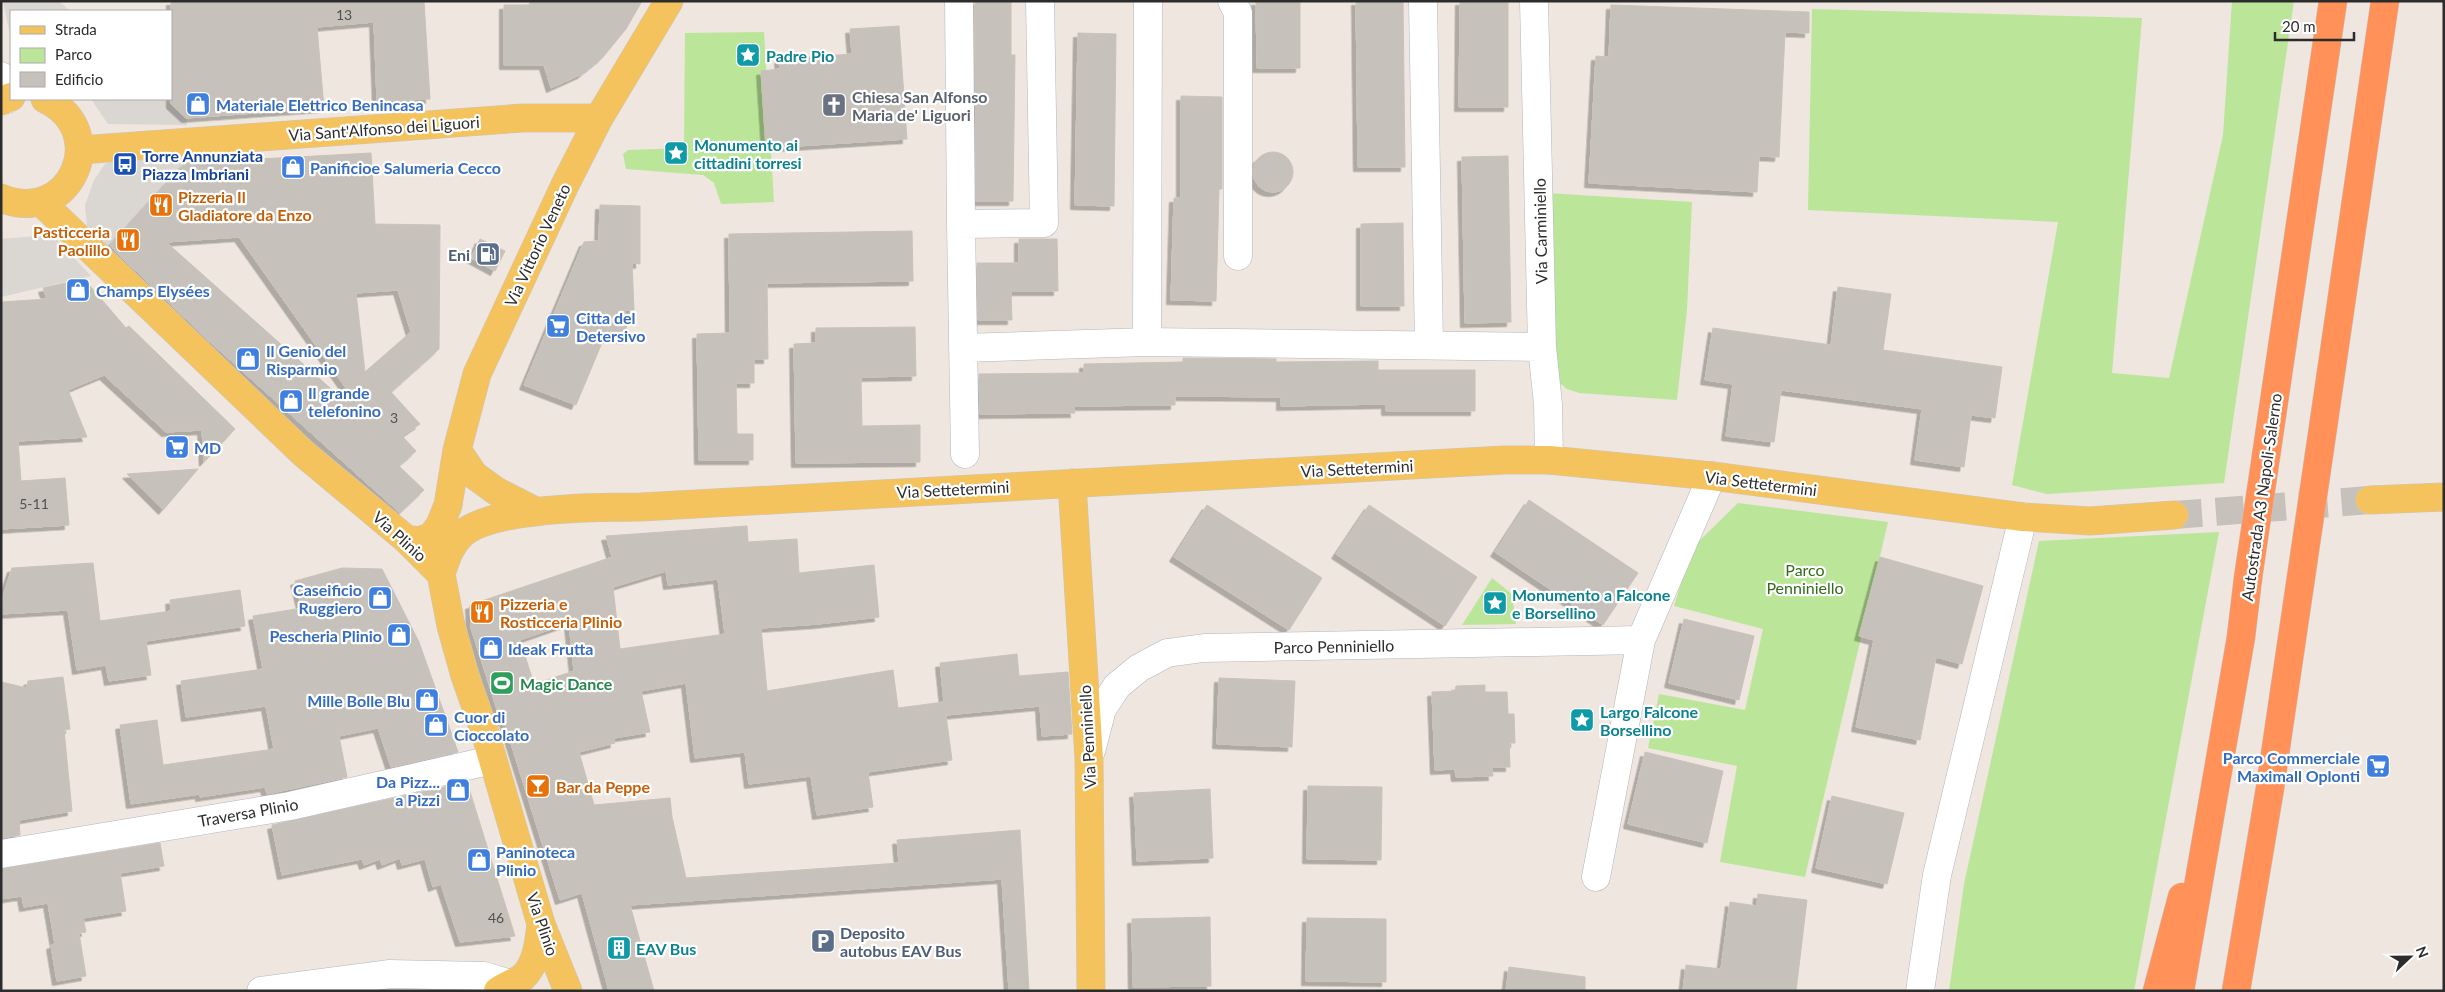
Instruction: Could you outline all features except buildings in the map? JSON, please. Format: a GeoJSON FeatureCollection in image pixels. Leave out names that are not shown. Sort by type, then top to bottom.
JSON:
{"type":"FeatureCollection","features":[{"type":"Feature","properties":{"kind":"highway","name":"Autostrada A3 Napoli-Salerno"},"geometry":{"type":"LineString","coordinates":[[2180,991],[2241,637],[2332,1]]}},
{"type":"Feature","properties":{"kind":"highway"},"geometry":{"type":"LineString","coordinates":[[2236,991],[2270,788],[2385,1]]}},
{"type":"Feature","properties":{"kind":"highway"},"geometry":{"type":"LineString","coordinates":[[2157,991],[2168,942],[2218,776]]}},
{"type":"Feature","properties":{"kind":"main road","name":"Via Vittorio Veneto"},"geometry":{"type":"LineString","coordinates":[[406,539],[420,541],[432,536],[440,525],[448,504],[456,450],[477,374],[565,185],[599,118],[669,1]]}},
{"type":"Feature","properties":{"kind":"main road"},"geometry":{"type":"LineString","coordinates":[[1,198],[23,204],[41,202],[56,195],[71,179],[78,165],[80,150],[77,132],[63,110],[47,100]]}},
{"type":"Feature","properties":{"kind":"main road","name":"Via Sant'Alfonso dei Liguori"},"geometry":{"type":"LineString","coordinates":[[80,150],[523,118],[599,118]]}},
{"type":"Feature","properties":{"kind":"main road","name":"Via Plinio"},"geometry":{"type":"LineString","coordinates":[[41,202],[303,453],[406,539],[441,574],[453,635],[540,924],[568,991]]}},
{"type":"Feature","properties":{"kind":"main road"},"geometry":{"type":"LineString","coordinates":[[456,450],[474,475],[496,491],[537,512]]}},
{"type":"Feature","properties":{"kind":"main road","name":"Via Settetermini"},"geometry":{"type":"LineString","coordinates":[[441,574],[450,549],[463,534],[484,523],[537,512],[575,508],[641,507],[1504,460],[1549,460],[1712,476],[2023,517],[2090,521],[2174,515]]}},
{"type":"Feature","properties":{"kind":"main road","name":"Via Penniniello"},"geometry":{"type":"LineString","coordinates":[[1072,483],[1089,759],[1091,991]]}},
{"type":"Feature","properties":{"kind":"main road"},"geometry":{"type":"LineString","coordinates":[[2370,500],[2444,497]]}},
{"type":"Feature","properties":{"kind":"main road"},"geometry":{"type":"LineString","coordinates":[[509,984],[533,962],[539,941],[540,924]]}},
{"type":"Feature","properties":{"kind":"street"},"geometry":{"type":"LineString","coordinates":[[959,1],[965,454]]}},
{"type":"Feature","properties":{"kind":"street"},"geometry":{"type":"LineString","coordinates":[[961,224],[1044,223],[1040,1]]}},
{"type":"Feature","properties":{"kind":"street"},"geometry":{"type":"LineString","coordinates":[[1147,342],[1148,1]]}},
{"type":"Feature","properties":{"kind":"street"},"geometry":{"type":"LineString","coordinates":[[1232,1],[1238,13],[1238,256]]}},
{"type":"Feature","properties":{"kind":"street"},"geometry":{"type":"LineString","coordinates":[[1423,1],[1429,346]]}},
{"type":"Feature","properties":{"kind":"street","name":"Via Carminiello"},"geometry":{"type":"LineString","coordinates":[[1534,1],[1542,347],[1548,404],[1549,460]]}},
{"type":"Feature","properties":{"kind":"street"},"geometry":{"type":"LineString","coordinates":[[963,348],[1147,342],[1542,347]]}},
{"type":"Feature","properties":{"kind":"street"},"geometry":{"type":"LineString","coordinates":[[1596,877],[1641,640],[1712,476]]}},
{"type":"Feature","properties":{"kind":"street"},"geometry":{"type":"LineString","coordinates":[[1920,991],[1937,875],[2023,517]]}},
{"type":"Feature","properties":{"kind":"street","name":"Parco Penniniello"},"geometry":{"type":"LineString","coordinates":[[1089,759],[1102,709],[1117,686],[1138,668],[1167,653],[1204,648],[1641,640]]}},
{"type":"Feature","properties":{"kind":"street","name":"Traversa Plinio"},"geometry":{"type":"LineString","coordinates":[[1,854],[290,806],[492,760]]}},
{"type":"Feature","properties":{"kind":"street"},"geometry":{"type":"LineString","coordinates":[[260,991],[390,974],[433,983],[484,976],[509,984]]}},
{"type":"Feature","properties":{"kind":"green space"},"geometry":{"type":"Polygon","coordinates":[[[2232,1],[2294,1],[2224,483],[2047,494],[2012,485],[2058,222],[1808,210],[1812,9],[2142,18],[2112,373],[2169,378],[2223,135],[2232,1]]]}},
{"type":"Feature","properties":{"kind":"green space"},"geometry":{"type":"Polygon","coordinates":[[[764,32],[774,202],[721,204],[714,183],[703,175],[626,169],[623,154],[628,150],[684,148],[685,33],[764,32]]]}},
{"type":"Feature","properties":{"kind":"green space"},"geometry":{"type":"Polygon","coordinates":[[[1547,193],[1692,202],[1687,310],[1677,400],[1579,393],[1567,389],[1555,379],[1547,193]]]}},
{"type":"Feature","properties":{"kind":"green space","name":"Parco Penniniello"},"geometry":{"type":"Polygon","coordinates":[[[1738,503],[1888,522],[1805,877],[1720,862],[1737,766],[1648,748],[1659,694],[1745,710],[1763,629],[1674,606],[1692,548],[1738,503]]]}},
{"type":"Feature","properties":{"kind":"green space"},"geometry":{"type":"Polygon","coordinates":[[[2219,532],[2134,991],[1949,991],[1964,884],[2039,541],[2219,532]]]}},
{"type":"Feature","properties":{"kind":"green space"},"geometry":{"type":"Polygon","coordinates":[[[1492,578],[1512,594],[1516,624],[1462,625],[1492,578]]]}},
{"type":"Feature","properties":{"kind":"shaded area"},"geometry":{"type":"Polygon","coordinates":[[[3,1],[59,1],[69,10],[10,10],[10,34],[3,1]]]}},
{"type":"Feature","properties":{"kind":"shaded area"},"geometry":{"type":"Polygon","coordinates":[[[92,100],[166,100],[186,118],[187,125],[108,124],[92,100]]]}},
{"type":"Feature","properties":{"kind":"shaded area"},"geometry":{"type":"Polygon","coordinates":[[[187,154],[185,163],[107,248],[87,226],[85,205],[94,180],[105,164],[122,157],[187,154]]]}},
{"type":"Feature","properties":{"kind":"shaded area"},"geometry":{"type":"Polygon","coordinates":[[[48,235],[55,238],[91,276],[1,297],[1,239],[48,235]]]}},
{"type":"Feature","properties":{"kind":"tunnel"},"geometry":{"type":"LineString","coordinates":[[2174,515],[2370,500]]}},
{"type":"Feature","properties":{"kind":"place","name":"Padre Pio"},"geometry":{"type":"Point","coordinates":[748,55]}},
{"type":"Feature","properties":{"kind":"place","name":"Materiale Elettrico Benincasa"},"geometry":{"type":"Point","coordinates":[198,104]}},
{"type":"Feature","properties":{"kind":"place","name":"Chiesa San Alfonso Maria de' Liguori"},"geometry":{"type":"Point","coordinates":[834,105]}},
{"type":"Feature","properties":{"kind":"place","name":"Monumento ai cittadini torresi"},"geometry":{"type":"Point","coordinates":[676,153]}},
{"type":"Feature","properties":{"kind":"place","name":"Torre Annunziata Piazza Imbriani"},"geometry":{"type":"Point","coordinates":[125,164]}},
{"type":"Feature","properties":{"kind":"place","name":"Panificioe Salumeria Cecco"},"geometry":{"type":"Point","coordinates":[293,167]}},
{"type":"Feature","properties":{"kind":"place","name":"Pizzeria Il Gladiatore da Enzo"},"geometry":{"type":"Point","coordinates":[161,205]}},
{"type":"Feature","properties":{"kind":"place","name":"Pasticceria Paolillo"},"geometry":{"type":"Point","coordinates":[128,240]}},
{"type":"Feature","properties":{"kind":"place","name":"Eni"},"geometry":{"type":"Point","coordinates":[488,254]}},
{"type":"Feature","properties":{"kind":"place","name":"Champs Elysées"},"geometry":{"type":"Point","coordinates":[78,290]}},
{"type":"Feature","properties":{"kind":"place","name":"Citta del Detersivo"},"geometry":{"type":"Point","coordinates":[558,326]}},
{"type":"Feature","properties":{"kind":"place","name":"Il Genio del Risparmio"},"geometry":{"type":"Point","coordinates":[248,359]}},
{"type":"Feature","properties":{"kind":"place","name":"Il grande telefonino"},"geometry":{"type":"Point","coordinates":[291,401]}},
{"type":"Feature","properties":{"kind":"place","name":"MD"},"geometry":{"type":"Point","coordinates":[177,447]}},
{"type":"Feature","properties":{"kind":"place","name":"Caseificio Ruggiero"},"geometry":{"type":"Point","coordinates":[380,598]}},
{"type":"Feature","properties":{"kind":"place","name":"Monumento a Falcone e Borsellino"},"geometry":{"type":"Point","coordinates":[1495,603]}},
{"type":"Feature","properties":{"kind":"place","name":"Pizzeria e Rosticceria Plinio"},"geometry":{"type":"Point","coordinates":[482,612]}},
{"type":"Feature","properties":{"kind":"place","name":"Pescheria Plinio"},"geometry":{"type":"Point","coordinates":[399,635]}},
{"type":"Feature","properties":{"kind":"place","name":"Ideak Frutta"},"geometry":{"type":"Point","coordinates":[491,648]}},
{"type":"Feature","properties":{"kind":"place","name":"Magic Dance"},"geometry":{"type":"Point","coordinates":[502,683]}},
{"type":"Feature","properties":{"kind":"place","name":"Mille Bolle Blu"},"geometry":{"type":"Point","coordinates":[427,700]}},
{"type":"Feature","properties":{"kind":"place","name":"Largo Falcone Borsellino"},"geometry":{"type":"Point","coordinates":[1582,720]}},
{"type":"Feature","properties":{"kind":"place","name":"Cuor di Cioccolato"},"geometry":{"type":"Point","coordinates":[436,725]}},
{"type":"Feature","properties":{"kind":"place","name":"Parco Commerciale Maximall Oplonti"},"geometry":{"type":"Point","coordinates":[2378,766]}},
{"type":"Feature","properties":{"kind":"place","name":"Bar da Peppe"},"geometry":{"type":"Point","coordinates":[538,786]}},
{"type":"Feature","properties":{"kind":"place","name":"Da Pizz... a Pizzi"},"geometry":{"type":"Point","coordinates":[458,790]}},
{"type":"Feature","properties":{"kind":"place","name":"Paninoteca Plinio"},"geometry":{"type":"Point","coordinates":[479,860]}},
{"type":"Feature","properties":{"kind":"place","name":"Deposito autobus EAV Bus"},"geometry":{"type":"Point","coordinates":[823,941]}},
{"type":"Feature","properties":{"kind":"place","name":"EAV Bus"},"geometry":{"type":"Point","coordinates":[619,948]}}]}
